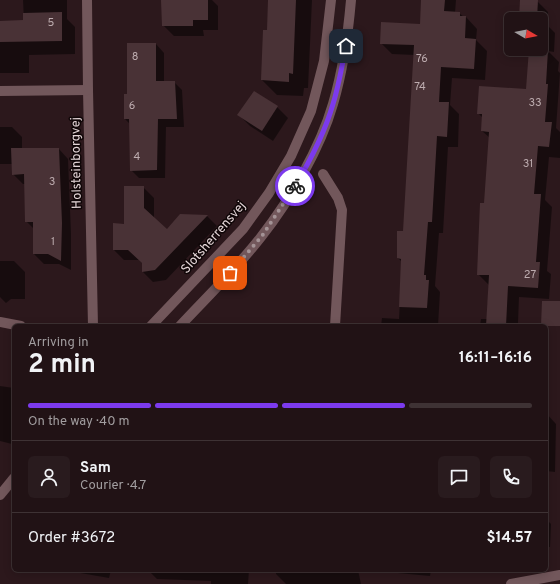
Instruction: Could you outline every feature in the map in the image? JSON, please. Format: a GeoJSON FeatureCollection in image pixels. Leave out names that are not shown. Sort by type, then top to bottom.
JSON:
{"type":"FeatureCollection","features":[{"type":"Feature","properties":{"kind":"street","name":"Holsteinborgvej"},"geometry":{"type":"LineString","coordinates":[[87,0],[94,324]]}},
{"type":"Feature","properties":{"kind":"street","name":"Slotsherrensvej"},"geometry":{"type":"LineString","coordinates":[[154,324],[243,229],[269,193],[291,156],[311,111],[322,68],[329,22],[330,0]]}},
{"type":"Feature","properties":{"kind":"street"},"geometry":{"type":"LineString","coordinates":[[182,324],[240,262],[262,236],[305,170],[320,139],[333,105],[348,34],[351,0]]}},
{"type":"Feature","properties":{"kind":"street"},"geometry":{"type":"LineString","coordinates":[[0,92],[88,90]]}},
{"type":"Feature","properties":{"kind":"street"},"geometry":{"type":"LineString","coordinates":[[323,174],[338,198],[342,210],[335,324]]}},
{"type":"Feature","properties":{"kind":"street"},"geometry":{"type":"LineString","coordinates":[[0,322],[12,324]]}},
{"type":"Feature","properties":{"kind":"street"},"geometry":{"type":"LineString","coordinates":[[0,495],[12,480]]}},
{"type":"Feature","properties":{"kind":"street"},"geometry":{"type":"LineString","coordinates":[[0,500],[12,490]]}},
{"type":"Feature","properties":{"kind":"street"},"geometry":{"type":"LineString","coordinates":[[511,584],[560,575]]}},
{"type":"Feature","properties":{"kind":"building"},"geometry":{"type":"Polygon","coordinates":[[[161,0],[208,0],[208,20],[193,20],[193,26],[162,26],[161,0]]]}},
{"type":"Feature","properties":{"kind":"building"},"geometry":{"type":"Polygon","coordinates":[[[268,0],[296,0],[293,74],[289,73],[289,82],[261,80],[263,30],[267,30],[268,0]]]}},
{"type":"Feature","properties":{"kind":"building"},"geometry":{"type":"Polygon","coordinates":[[[421,0],[445,0],[444,11],[460,12],[460,16],[466,16],[465,38],[476,39],[474,69],[441,67],[439,102],[449,102],[447,137],[437,136],[432,222],[428,222],[424,275],[426,275],[426,280],[429,280],[427,308],[399,307],[401,259],[397,258],[397,231],[403,231],[414,45],[380,44],[381,22],[420,24],[421,0]]]}},
{"type":"Feature","properties":{"kind":"building"},"geometry":{"type":"Polygon","coordinates":[[[520,0],[538,0],[537,12],[519,12],[520,0]]]}},
{"type":"Feature","properties":{"kind":"building"},"geometry":{"type":"Polygon","coordinates":[[[62,12],[62,41],[0,42],[0,21],[23,20],[23,13],[62,12]]]}},
{"type":"Feature","properties":{"kind":"building"},"geometry":{"type":"Polygon","coordinates":[[[127,43],[156,43],[156,81],[175,81],[177,119],[158,119],[157,170],[130,171],[129,119],[124,119],[124,94],[127,94],[127,43]]]}},
{"type":"Feature","properties":{"kind":"building"},"geometry":{"type":"Polygon","coordinates":[[[528,56],[548,56],[546,84],[548,84],[545,122],[552,122],[549,147],[538,146],[534,194],[541,194],[536,262],[540,262],[538,288],[508,286],[506,324],[486,324],[489,275],[477,275],[480,203],[484,203],[489,132],[481,131],[482,114],[477,114],[479,86],[526,89],[528,56]]]}},
{"type":"Feature","properties":{"kind":"building"},"geometry":{"type":"Polygon","coordinates":[[[254,91],[278,106],[262,131],[237,115],[254,91]]]}},
{"type":"Feature","properties":{"kind":"building"},"geometry":{"type":"Polygon","coordinates":[[[11,148],[59,148],[62,223],[61,261],[48,254],[33,254],[33,222],[25,222],[24,174],[12,175],[11,148]]]}},
{"type":"Feature","properties":{"kind":"building"},"geometry":{"type":"Polygon","coordinates":[[[124,186],[144,186],[144,208],[167,229],[180,214],[208,215],[155,270],[142,272],[142,263],[128,250],[113,250],[113,223],[124,224],[124,186]]]}},
{"type":"Feature","properties":{"kind":"building"},"geometry":{"type":"Polygon","coordinates":[[[542,301],[560,301],[560,326],[548,326],[548,324],[541,324],[542,301]]]}},
{"type":"Feature","properties":{"kind":"way so far"},"geometry":{"type":"LineString","coordinates":[[230,273],[262,236],[295,186]]}},
{"type":"Feature","properties":{"kind":"route"},"geometry":{"type":"LineString","coordinates":[[295,186],[305,170],[320,139],[333,105],[346,46]]}}]}
